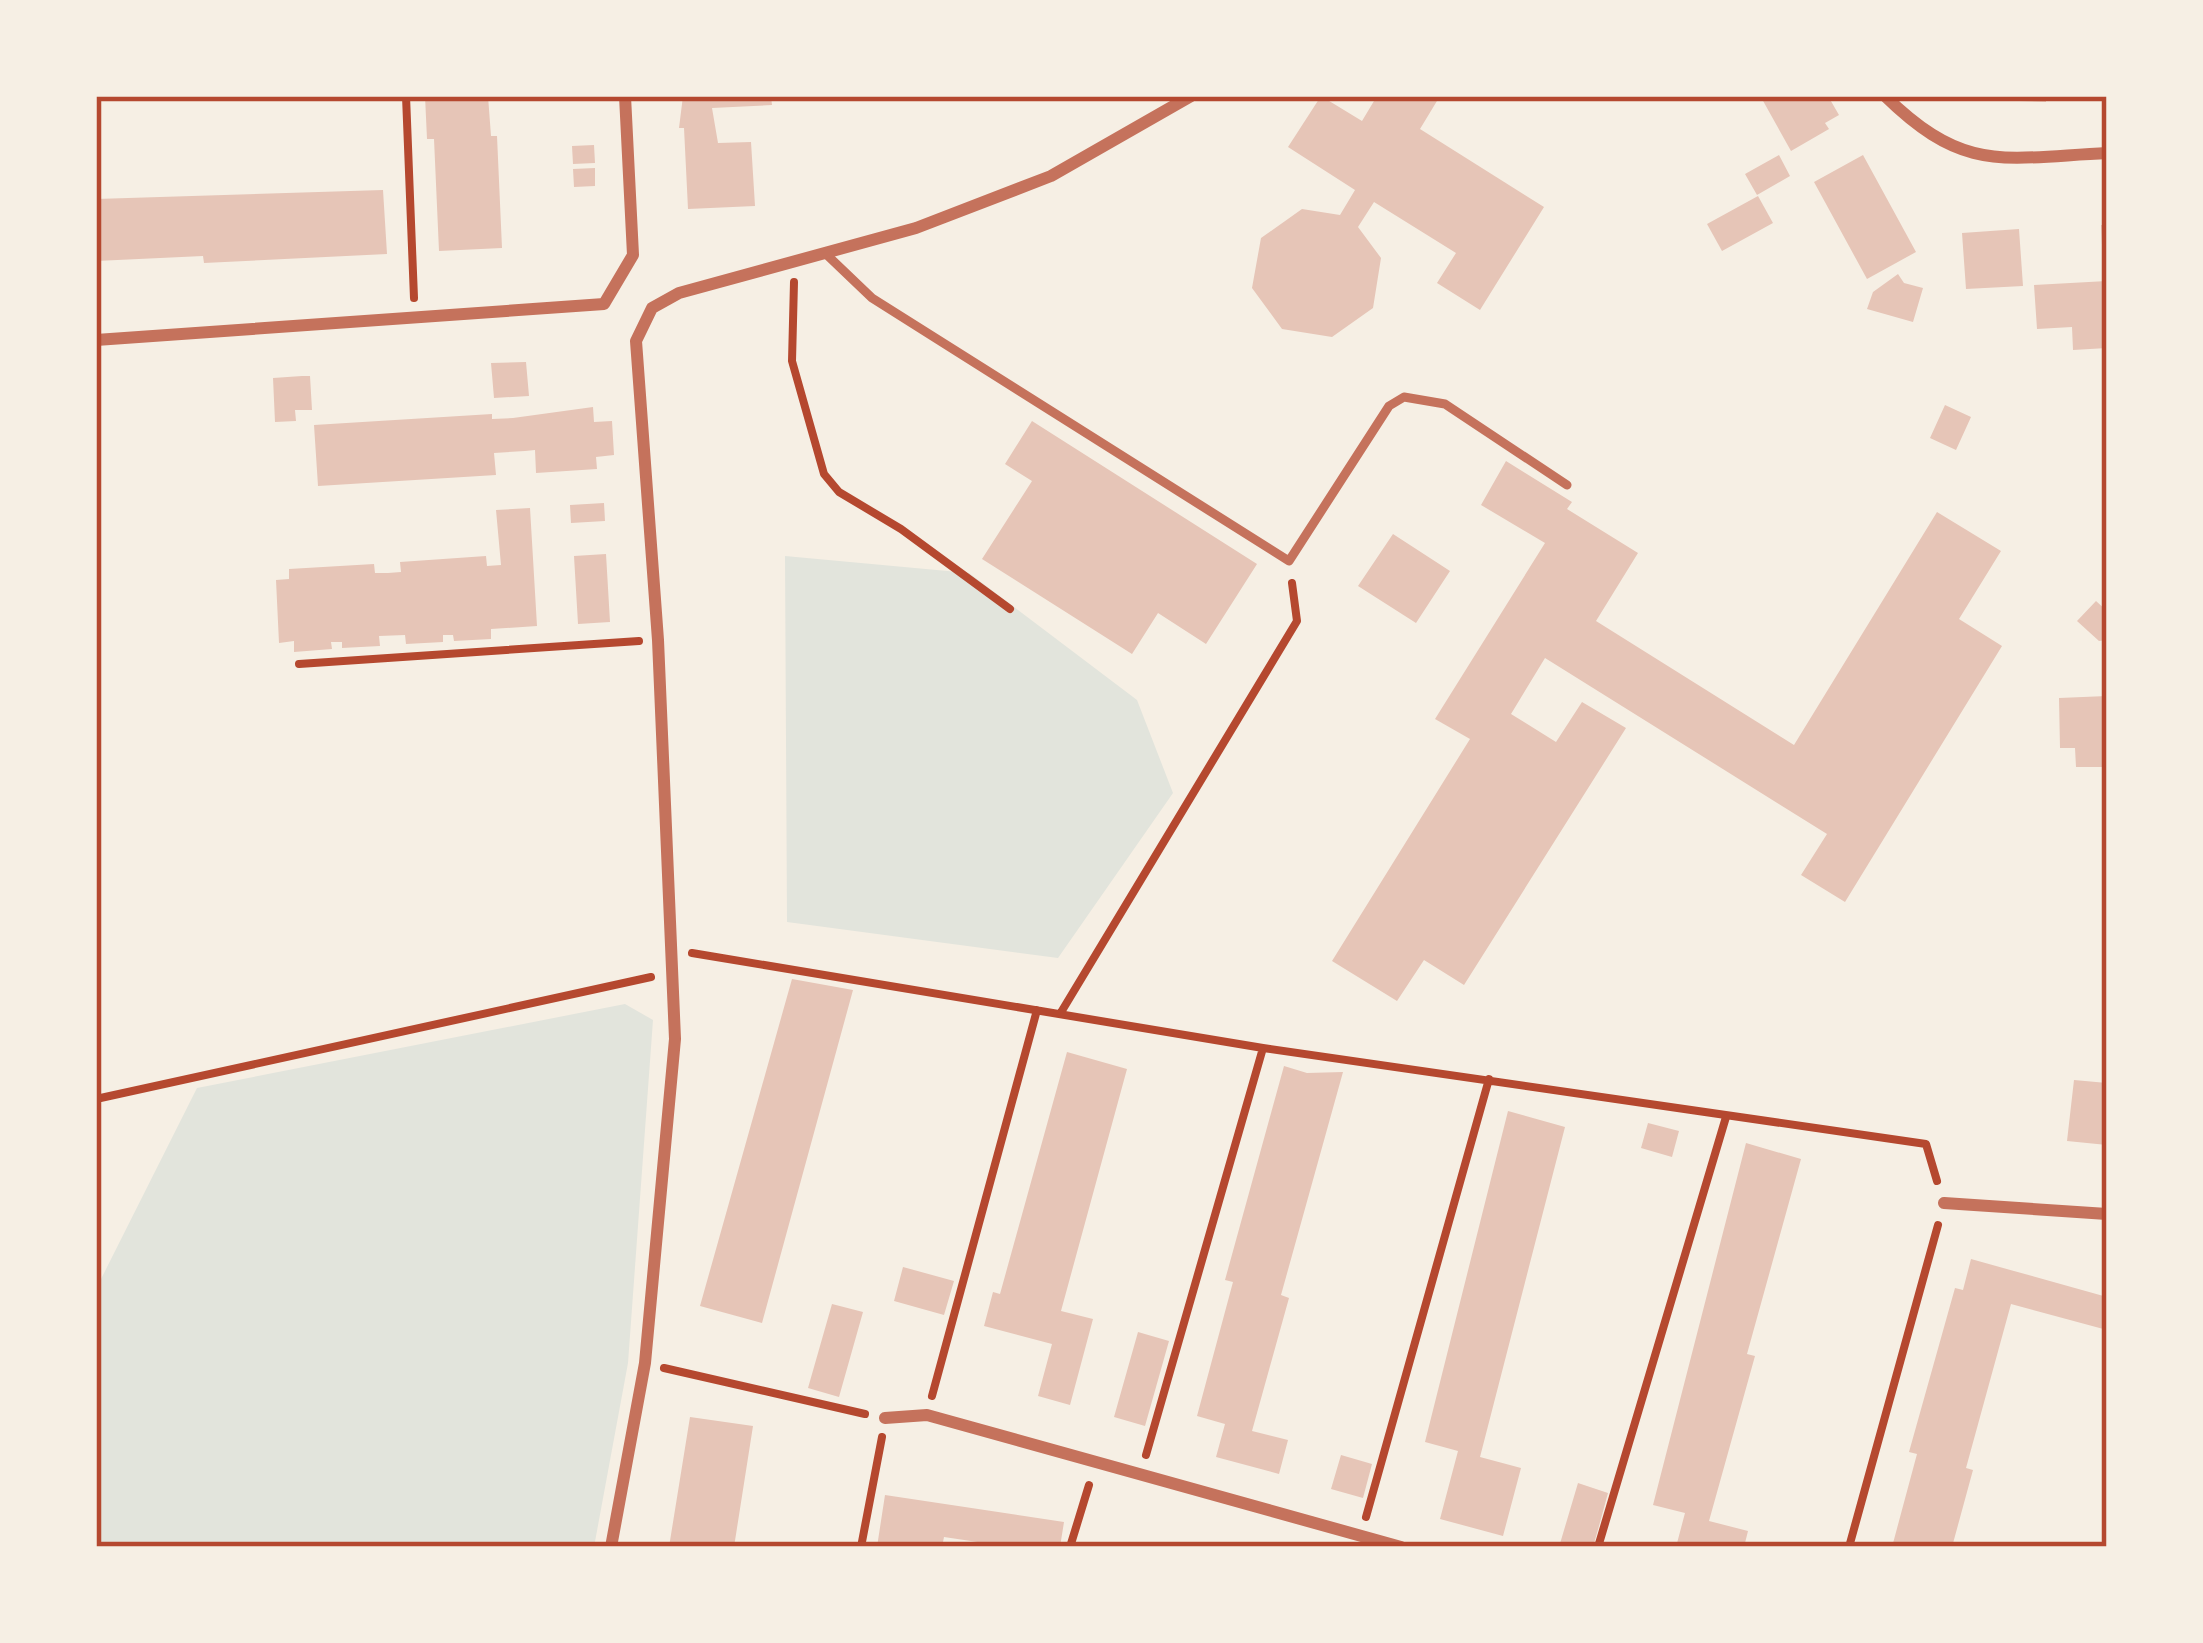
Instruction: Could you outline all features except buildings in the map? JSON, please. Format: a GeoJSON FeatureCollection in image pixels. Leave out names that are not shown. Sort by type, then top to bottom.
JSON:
{"type":"FeatureCollection","features":[{"type":"Feature","properties":{"kind":"street"},"geometry":{"type":"LineString","coordinates":[[96,340],[604,304],[633,255],[625,96]]}},
{"type":"Feature","properties":{"kind":"street"},"geometry":{"type":"LineString","coordinates":[[611,1547],[645,1363],[675,1039],[668,973],[658,640],[636,341],[652,308],[679,292],[916,228],[1051,176],[1191,96]]}},
{"type":"Feature","properties":{"kind":"street"},"geometry":{"type":"LineString","coordinates":[[1885,96],[1919,130],[1957,152],[2013,157],[2107,153]]}},
{"type":"Feature","properties":{"kind":"street"},"geometry":{"type":"LineString","coordinates":[[1944,1203],[2107,1214]]}},
{"type":"Feature","properties":{"kind":"street"},"geometry":{"type":"LineString","coordinates":[[885,1418],[927,1414],[1401,1547]]}},
{"type":"Feature","properties":{"kind":"lane"},"geometry":{"type":"LineString","coordinates":[[826,254],[872,298],[1289,562],[1389,406],[1404,397],[1444,404],[1567,485]]}},
{"type":"Feature","properties":{"kind":"path"},"geometry":{"type":"LineString","coordinates":[[406,96],[414,318]]}},
{"type":"Feature","properties":{"kind":"path"},"geometry":{"type":"LineString","coordinates":[[795,262],[792,362],[824,474],[839,492],[950,562],[1010,609]]}},
{"type":"Feature","properties":{"kind":"path"},"geometry":{"type":"LineString","coordinates":[[1060,1014],[1297,621],[1289,562]]}},
{"type":"Feature","properties":{"kind":"path"},"geometry":{"type":"LineString","coordinates":[[299,664],[658,640]]}},
{"type":"Feature","properties":{"kind":"path"},"geometry":{"type":"LineString","coordinates":[[667,949],[1263,1048],[1926,1144],[1944,1203],[1849,1547]]}},
{"type":"Feature","properties":{"kind":"path"},"geometry":{"type":"LineString","coordinates":[[96,1099],[668,973]]}},
{"type":"Feature","properties":{"kind":"path"},"geometry":{"type":"LineString","coordinates":[[927,1414],[1037,1010]]}},
{"type":"Feature","properties":{"kind":"path"},"geometry":{"type":"LineString","coordinates":[[1141,1474],[1263,1048]]}},
{"type":"Feature","properties":{"kind":"path"},"geometry":{"type":"LineString","coordinates":[[1361,1536],[1489,1079]]}},
{"type":"Feature","properties":{"kind":"path"},"geometry":{"type":"LineString","coordinates":[[1598,1547],[1726,1117]]}},
{"type":"Feature","properties":{"kind":"path"},"geometry":{"type":"LineString","coordinates":[[645,1363],[885,1418],[861,1547]]}},
{"type":"Feature","properties":{"kind":"path"},"geometry":{"type":"LineString","coordinates":[[1070,1547],[1095,1462]]}},
{"type":"Feature","properties":{"kind":"shaded area"},"geometry":{"type":"Polygon","coordinates":[[[785,556],[969,573],[1137,700],[1173,793],[1058,958],[787,922],[785,556]]]}},
{"type":"Feature","properties":{"kind":"shaded area"},"geometry":{"type":"Polygon","coordinates":[[[625,1004],[653,1020],[628,1363],[594,1547],[96,1547],[96,1289],[197,1088],[625,1004]]]}}]}
